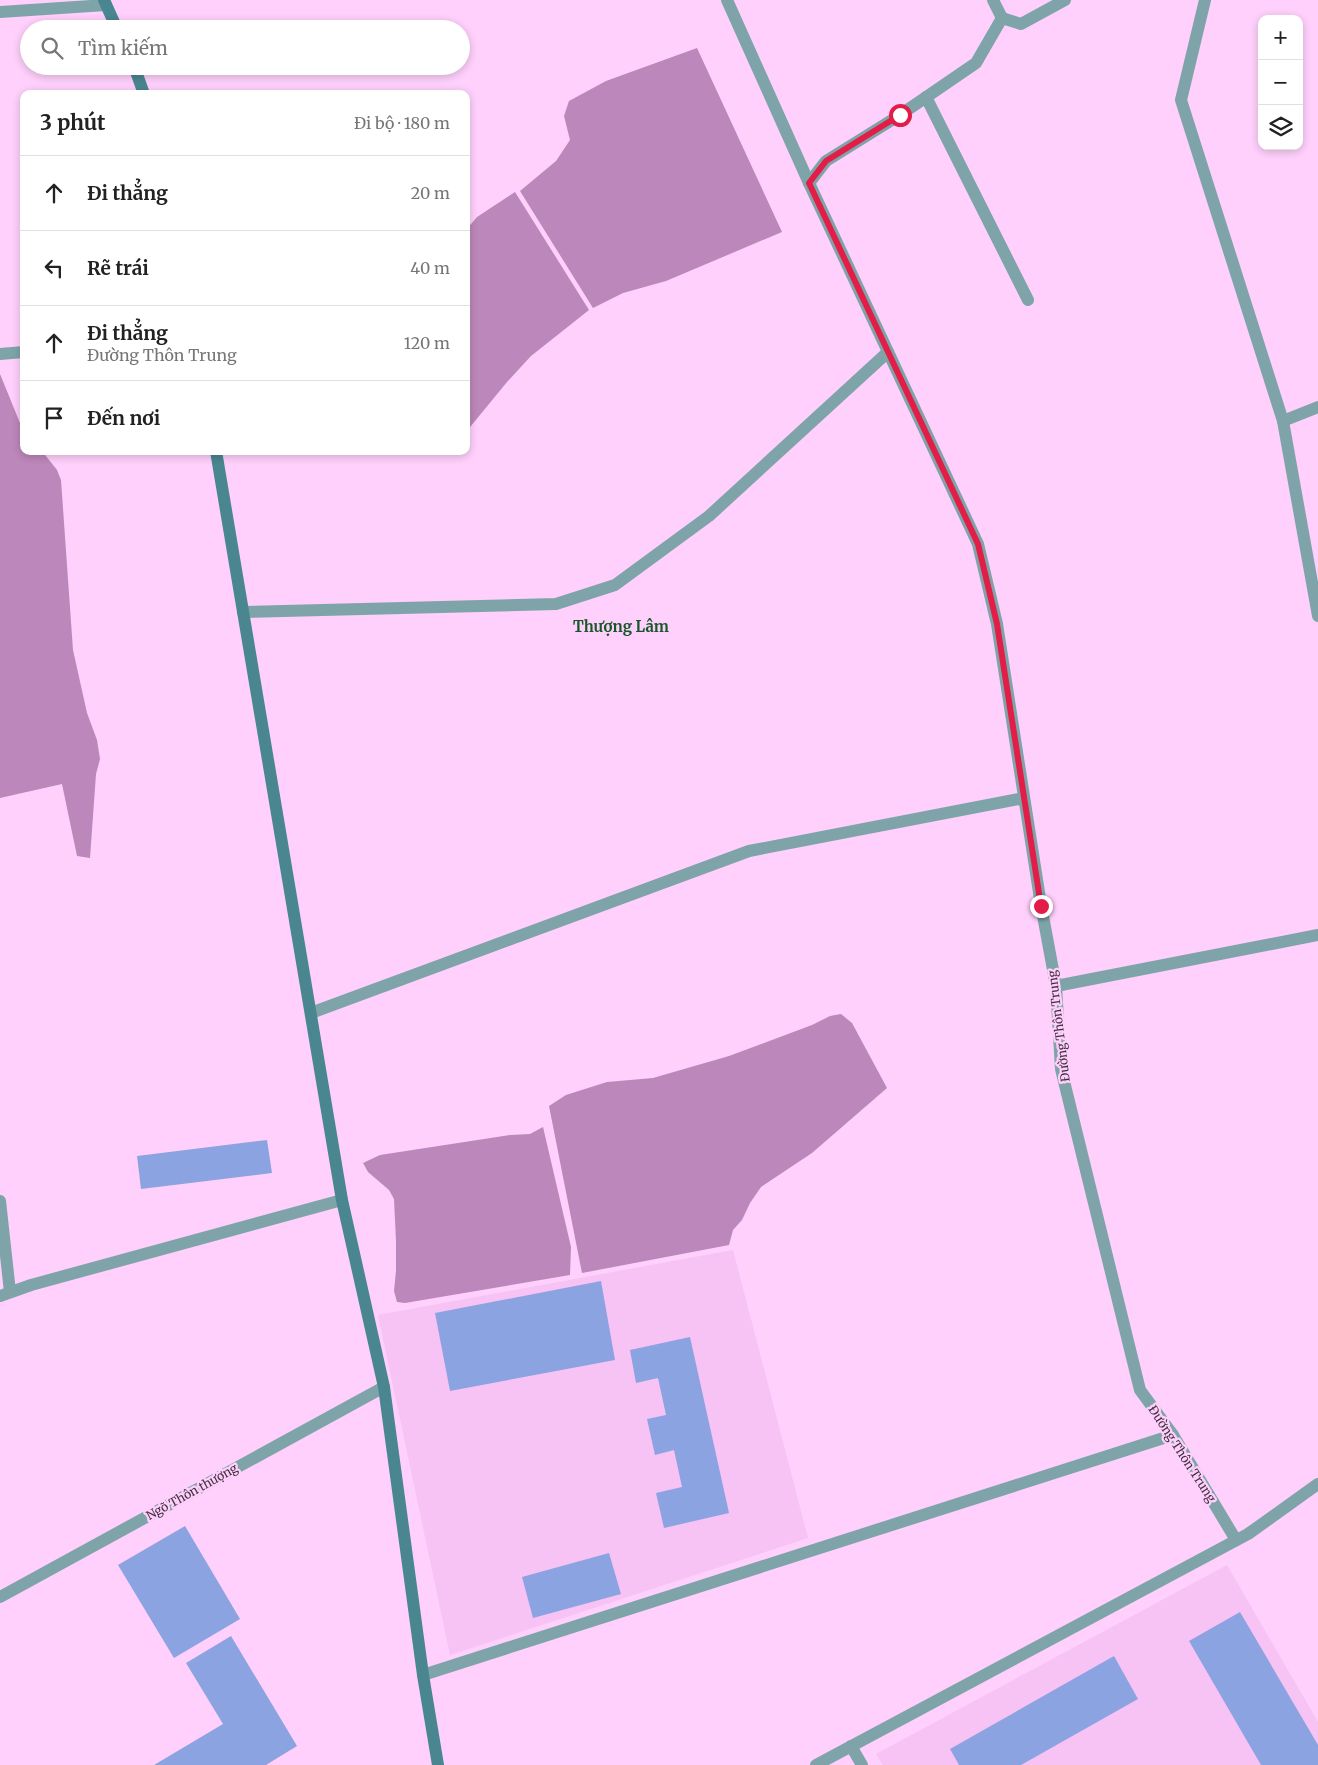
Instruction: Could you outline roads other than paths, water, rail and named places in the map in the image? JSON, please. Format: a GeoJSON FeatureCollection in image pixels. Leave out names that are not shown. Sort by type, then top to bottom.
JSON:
{"type":"FeatureCollection","features":[{"type":"Feature","properties":{"kind":"street","name":"Đường Thôn Trung"},"geometry":{"type":"LineString","coordinates":[[727,0],[809,183],[978,544],[997,624],[1041,906],[1056,986],[1061,1069],[1140,1390],[1173,1435],[1236,1540]]}},
{"type":"Feature","properties":{"kind":"street"},"geometry":{"type":"LineString","coordinates":[[993,0],[1002,18],[1021,24],[1065,0]]}},
{"type":"Feature","properties":{"kind":"street"},"geometry":{"type":"LineString","coordinates":[[1205,0],[1180,100],[1283,421],[1318,616]]}},
{"type":"Feature","properties":{"kind":"street"},"geometry":{"type":"LineString","coordinates":[[0,12],[105,3],[113,20]]}},
{"type":"Feature","properties":{"kind":"street"},"geometry":{"type":"LineString","coordinates":[[809,183],[826,161],[976,63],[1002,18]]}},
{"type":"Feature","properties":{"kind":"street"},"geometry":{"type":"LineString","coordinates":[[137,75],[143,90]]}},
{"type":"Feature","properties":{"kind":"street"},"geometry":{"type":"LineString","coordinates":[[926,97],[1028,300]]}},
{"type":"Feature","properties":{"kind":"street"},"geometry":{"type":"LineString","coordinates":[[0,354],[20,352]]}},
{"type":"Feature","properties":{"kind":"street"},"geometry":{"type":"LineString","coordinates":[[243,612],[556,604],[615,585],[709,516],[888,352]]}},
{"type":"Feature","properties":{"kind":"street"},"geometry":{"type":"LineString","coordinates":[[1283,421],[1318,407]]}},
{"type":"Feature","properties":{"kind":"street"},"geometry":{"type":"LineString","coordinates":[[217,455],[342,1200],[384,1387],[423,1675],[438,1765]]}},
{"type":"Feature","properties":{"kind":"street"},"geometry":{"type":"LineString","coordinates":[[311,1013],[749,851],[1024,798]]}},
{"type":"Feature","properties":{"kind":"street"},"geometry":{"type":"LineString","coordinates":[[1056,986],[1318,935]]}},
{"type":"Feature","properties":{"kind":"street"},"geometry":{"type":"LineString","coordinates":[[0,1201],[5,1294],[31,1285],[342,1200]]}},
{"type":"Feature","properties":{"kind":"street","name":"Ngõ Thôn thượng"},"geometry":{"type":"LineString","coordinates":[[0,1597],[384,1387]]}},
{"type":"Feature","properties":{"kind":"street"},"geometry":{"type":"LineString","coordinates":[[423,1675],[1173,1435]]}},
{"type":"Feature","properties":{"kind":"street"},"geometry":{"type":"LineString","coordinates":[[816,1765],[1248,1534],[1318,1484]]}},
{"type":"Feature","properties":{"kind":"street"},"geometry":{"type":"LineString","coordinates":[[851,1746],[862,1765]]}},
{"type":"Feature","properties":{"kind":"district","name":"Thượng Lâm"},"geometry":{"type":"Point","coordinates":[621,627]}}]}
